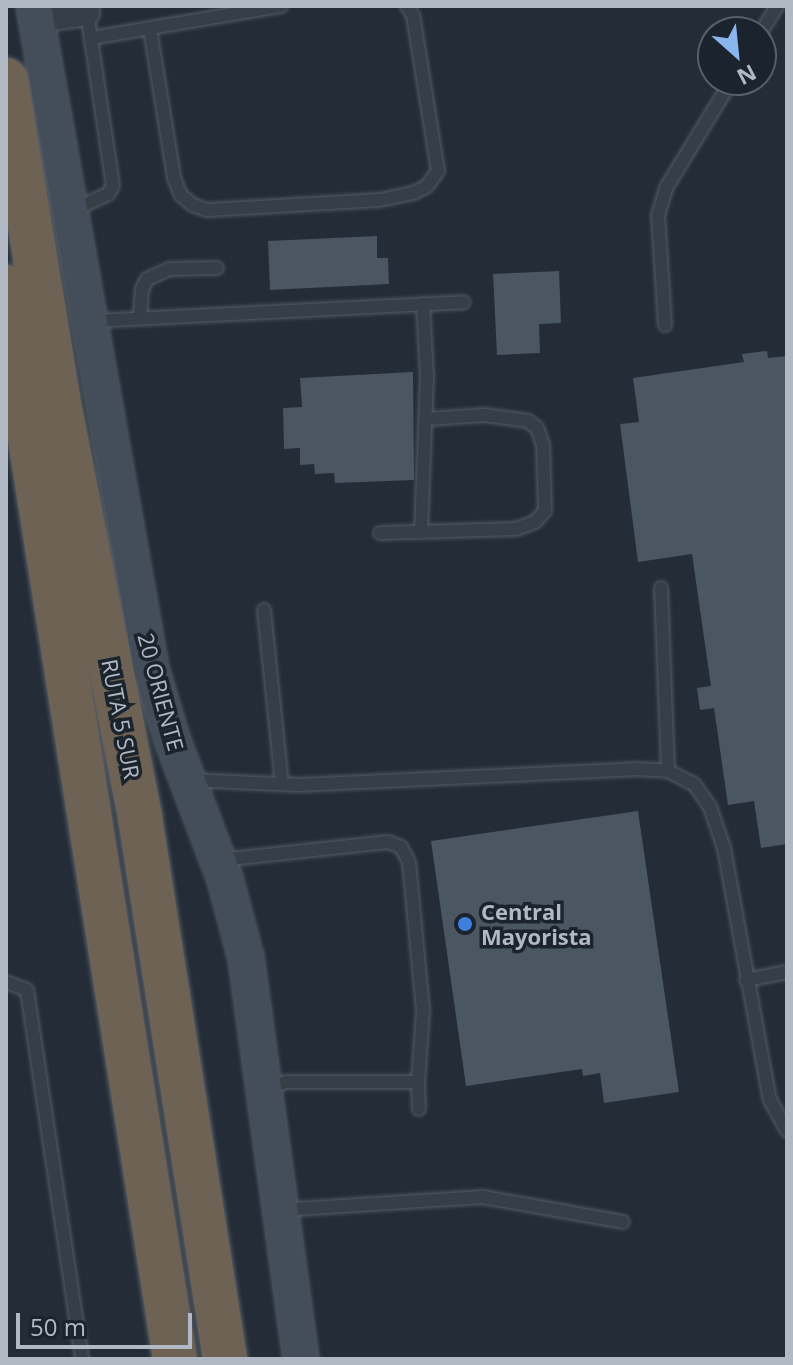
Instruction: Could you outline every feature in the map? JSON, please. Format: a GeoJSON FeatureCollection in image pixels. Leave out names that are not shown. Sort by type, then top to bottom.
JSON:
{"type":"FeatureCollection","features":[{"type":"Feature","properties":{"kind":"highway","name":"RUTA 5 SUR"},"geometry":{"type":"LineString","coordinates":[[6,80],[58,399],[140,818],[225,1359]]}},
{"type":"Feature","properties":{"kind":"highway","name":"RUTA 5 SUR"},"geometry":{"type":"LineString","coordinates":[[6,287],[175,1359]]}},
{"type":"Feature","properties":{"kind":"street"},"geometry":{"type":"LineString","coordinates":[[35,13],[87,10]]}},
{"type":"Feature","properties":{"kind":"street","name":"20 ORIENTE"},"geometry":{"type":"LineString","coordinates":[[35,13],[151,669],[186,780],[218,860],[246,958],[301,1359]]}},
{"type":"Feature","properties":{"kind":"lane"},"geometry":{"type":"LineString","coordinates":[[91,38],[281,6]]}},
{"type":"Feature","properties":{"kind":"lane"},"geometry":{"type":"LineString","coordinates":[[150,29],[174,178],[181,195],[193,205],[207,210],[380,200],[414,193],[427,186],[438,171],[413,15],[407,6]]}},
{"type":"Feature","properties":{"kind":"lane"},"geometry":{"type":"LineString","coordinates":[[71,211],[108,194],[113,186],[87,10]]}},
{"type":"Feature","properties":{"kind":"lane"},"geometry":{"type":"LineString","coordinates":[[665,325],[658,215],[666,188],[722,96]]}},
{"type":"Feature","properties":{"kind":"lane"},"geometry":{"type":"LineString","coordinates":[[140,317],[142,289],[147,279],[169,269],[217,268]]}},
{"type":"Feature","properties":{"kind":"lane"},"geometry":{"type":"LineString","coordinates":[[90,321],[464,302]]}},
{"type":"Feature","properties":{"kind":"lane"},"geometry":{"type":"LineString","coordinates":[[421,532],[427,419],[423,304]]}},
{"type":"Feature","properties":{"kind":"lane"},"geometry":{"type":"LineString","coordinates":[[380,533],[516,529],[535,522],[545,511],[543,445],[537,428],[528,421],[484,415],[427,419]]}},
{"type":"Feature","properties":{"kind":"lane"},"geometry":{"type":"LineString","coordinates":[[661,588],[668,771]]}},
{"type":"Feature","properties":{"kind":"lane"},"geometry":{"type":"LineString","coordinates":[[264,610],[282,784]]}},
{"type":"Feature","properties":{"kind":"lane"},"geometry":{"type":"LineString","coordinates":[[186,780],[282,784],[526,772],[668,771],[694,784],[710,807],[724,848],[770,1100],[787,1131]]}},
{"type":"Feature","properties":{"kind":"lane"},"geometry":{"type":"LineString","coordinates":[[218,860],[388,842],[401,847],[409,862],[423,1011],[419,1109]]}},
{"type":"Feature","properties":{"kind":"lane"},"geometry":{"type":"LineString","coordinates":[[746,980],[787,972]]}},
{"type":"Feature","properties":{"kind":"lane"},"geometry":{"type":"LineString","coordinates":[[6,982],[27,990],[82,1359]]}},
{"type":"Feature","properties":{"kind":"lane"},"geometry":{"type":"LineString","coordinates":[[264,1088],[287,1082],[418,1082]]}},
{"type":"Feature","properties":{"kind":"lane"},"geometry":{"type":"LineString","coordinates":[[281,1210],[483,1197],[623,1222]]}},
{"type":"Feature","properties":{"kind":"building"},"geometry":{"type":"Polygon","coordinates":[[[377,236],[377,258],[388,258],[389,284],[270,290],[268,241],[377,236]]]}},
{"type":"Feature","properties":{"kind":"building"},"geometry":{"type":"Polygon","coordinates":[[[559,271],[561,323],[539,324],[540,353],[497,355],[493,274],[559,271]]]}},
{"type":"Feature","properties":{"kind":"building"},"geometry":{"type":"Polygon","coordinates":[[[767,351],[768,358],[787,356],[787,844],[761,848],[754,801],[728,805],[714,708],[700,710],[697,688],[711,686],[692,554],[638,562],[620,424],[639,422],[633,378],[744,362],[742,354],[767,351]]]}},
{"type":"Feature","properties":{"kind":"building"},"geometry":{"type":"Polygon","coordinates":[[[413,372],[414,480],[335,483],[334,473],[315,474],[314,464],[300,465],[300,448],[284,449],[283,408],[302,407],[300,378],[413,372]]]}},
{"type":"Feature","properties":{"kind":"building"},"geometry":{"type":"Polygon","coordinates":[[[638,811],[679,1092],[604,1103],[600,1073],[583,1076],[582,1069],[466,1086],[431,841],[638,811]]]}},
{"type":"Feature","properties":{"kind":"place","name":"Central Mayorista"},"geometry":{"type":"Point","coordinates":[465,924]}}]}
